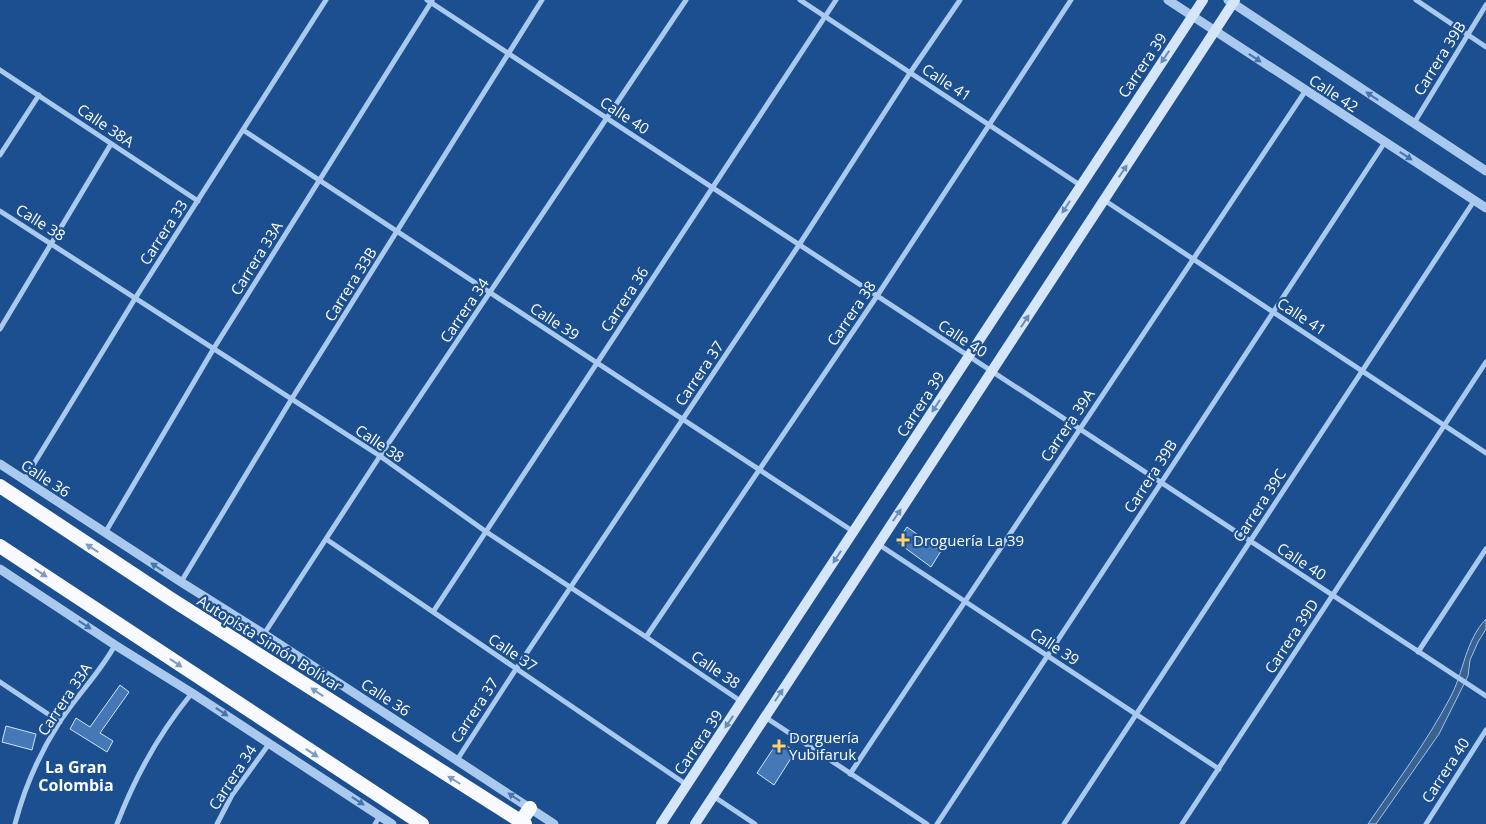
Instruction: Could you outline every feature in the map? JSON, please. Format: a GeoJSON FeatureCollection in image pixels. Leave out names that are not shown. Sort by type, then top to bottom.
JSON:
{"type":"FeatureCollection","features":[{"type":"Feature","properties":{"kind":"highway","name":"Autopista Simón Bolívar"},"geometry":{"type":"LineString","coordinates":[[0,486],[171,599],[523,823]]}},
{"type":"Feature","properties":{"kind":"highway"},"geometry":{"type":"LineString","coordinates":[[0,546],[422,824]]}},
{"type":"Feature","properties":{"kind":"highway"},"geometry":{"type":"LineString","coordinates":[[523,823],[530,808]]}},
{"type":"Feature","properties":{"kind":"main road","name":"Carrera 39"},"geometry":{"type":"LineString","coordinates":[[661,824],[1203,0]]}},
{"type":"Feature","properties":{"kind":"main road"},"geometry":{"type":"LineString","coordinates":[[695,824],[1215,31],[1232,1]]}},
{"type":"Feature","properties":{"kind":"street","name":"Carrera 33"},"geometry":{"type":"LineString","coordinates":[[24,480],[136,298],[326,0]]}},
{"type":"Feature","properties":{"kind":"street","name":"Carrera 33B"},"geometry":{"type":"LineString","coordinates":[[181,582],[291,400],[542,0]]}},
{"type":"Feature","properties":{"kind":"street","name":"Carrera 34"},"geometry":{"type":"LineString","coordinates":[[264,634],[380,456],[608,119],[686,0]]}},
{"type":"Feature","properties":{"kind":"street","name":"Calle 41"},"geometry":{"type":"LineString","coordinates":[[800,0],[1080,185]]}},
{"type":"Feature","properties":{"kind":"street","name":"Carrera 36"},"geometry":{"type":"LineString","coordinates":[[433,612],[836,0]]}},
{"type":"Feature","properties":{"kind":"street","name":"Carrera 37"},"geometry":{"type":"LineString","coordinates":[[457,760],[960,0]]}},
{"type":"Feature","properties":{"kind":"street","name":"Carrera 38"},"geometry":{"type":"LineString","coordinates":[[646,637],[761,470],[1071,0]]}},
{"type":"Feature","properties":{"kind":"street","name":"Calle 42"},"geometry":{"type":"LineString","coordinates":[[1168,0],[1486,208]]}},
{"type":"Feature","properties":{"kind":"street"},"geometry":{"type":"LineString","coordinates":[[1416,0],[1486,47]]}},
{"type":"Feature","properties":{"kind":"street","name":"Calle 40"},"geometry":{"type":"LineString","coordinates":[[431,1],[1486,696]]}},
{"type":"Feature","properties":{"kind":"street","name":"Carrera 33A"},"geometry":{"type":"LineString","coordinates":[[105,533],[214,348],[431,1]]}},
{"type":"Feature","properties":{"kind":"street","name":"Calle 42"},"geometry":{"type":"LineString","coordinates":[[1232,1],[1486,170]]}},
{"type":"Feature","properties":{"kind":"street","name":"Carrera 39B"},"geometry":{"type":"LineString","coordinates":[[1414,123],[1486,6]]}},
{"type":"Feature","properties":{"kind":"street","name":"Calle 38A"},"geometry":{"type":"LineString","coordinates":[[0,70],[198,201]]}},
{"type":"Feature","properties":{"kind":"street","name":"Carrera 39A"},"geometry":{"type":"LineString","coordinates":[[850,774],[1306,90]]}},
{"type":"Feature","properties":{"kind":"street"},"geometry":{"type":"LineString","coordinates":[[0,155],[39,96]]}},
{"type":"Feature","properties":{"kind":"street","name":"Calle 39"},"geometry":{"type":"LineString","coordinates":[[243,130],[854,532]]}},
{"type":"Feature","properties":{"kind":"street","name":"Carrera 39B"},"geometry":{"type":"LineString","coordinates":[[937,824],[1385,142]]}},
{"type":"Feature","properties":{"kind":"street"},"geometry":{"type":"LineString","coordinates":[[0,329],[111,144]]}},
{"type":"Feature","properties":{"kind":"street","name":"Calle 41"},"geometry":{"type":"LineString","coordinates":[[1103,200],[1486,452]]}},
{"type":"Feature","properties":{"kind":"street","name":"Carrera 39C"},"geometry":{"type":"LineString","coordinates":[[1064,824],[1474,201]]}},
{"type":"Feature","properties":{"kind":"street","name":"Calle 38"},"geometry":{"type":"LineString","coordinates":[[0,211],[380,456],[485,531],[742,702]]}},
{"type":"Feature","properties":{"kind":"street","name":"Carrera 39D"},"geometry":{"type":"LineString","coordinates":[[1182,824],[1486,362]]}},
{"type":"Feature","properties":{"kind":"street","name":"Calle 36"},"geometry":{"type":"LineString","coordinates":[[0,464],[554,824]]}},
{"type":"Feature","properties":{"kind":"street","name":"Calle 37"},"geometry":{"type":"LineString","coordinates":[[326,539],[687,786]]}},
{"type":"Feature","properties":{"kind":"street","name":"Calle 39"},"geometry":{"type":"LineString","coordinates":[[878,544],[1218,768]]}},
{"type":"Feature","properties":{"kind":"street"},"geometry":{"type":"LineString","coordinates":[[1418,652],[1486,549]]}},
{"type":"Feature","properties":{"kind":"street"},"geometry":{"type":"LineString","coordinates":[[0,569],[269,744],[377,820],[392,824]]}},
{"type":"Feature","properties":{"kind":"street","name":"Carrera 33A"},"geometry":{"type":"LineString","coordinates":[[15,824],[35,769],[60,722],[115,645]]}},
{"type":"Feature","properties":{"kind":"street"},"geometry":{"type":"LineString","coordinates":[[0,682],[60,722]]}},
{"type":"Feature","properties":{"kind":"street"},"geometry":{"type":"LineString","coordinates":[[117,824],[128,796],[153,747],[192,693]]}},
{"type":"Feature","properties":{"kind":"street"},"geometry":{"type":"LineString","coordinates":[[765,718],[927,824]]}},
{"type":"Feature","properties":{"kind":"street","name":"Carrera 40"},"geometry":{"type":"LineString","coordinates":[[1426,824],[1486,730]]}},
{"type":"Feature","properties":{"kind":"street","name":"Carrera 34"},"geometry":{"type":"LineString","coordinates":[[217,824],[232,795],[269,744]]}},
{"type":"Feature","properties":{"kind":"street"},"geometry":{"type":"LineString","coordinates":[[714,796],[755,824]]}},
{"type":"Feature","properties":{"kind":"water"},"geometry":{"type":"Polygon","coordinates":[[[1486,619],[1486,629],[1470,660],[1468,676],[1439,734],[1376,824],[1368,824],[1441,715],[1455,688],[1473,637],[1486,619]]]}},
{"type":"Feature","properties":{"kind":"building"},"geometry":{"type":"Polygon","coordinates":[[[907,527],[941,551],[931,567],[897,542],[907,527]]]}},
{"type":"Feature","properties":{"kind":"building"},"geometry":{"type":"Polygon","coordinates":[[[120,685],[129,692],[100,733],[113,741],[107,752],[70,729],[76,718],[90,727],[120,685]]]}},
{"type":"Feature","properties":{"kind":"building"},"geometry":{"type":"Polygon","coordinates":[[[6,726],[36,734],[32,750],[2,742],[6,726]]]}},
{"type":"Feature","properties":{"kind":"building"},"geometry":{"type":"Polygon","coordinates":[[[779,740],[795,752],[774,785],[757,773],[779,740]]]}},
{"type":"Feature","properties":{"kind":"place","name":"Droguería La 39"},"geometry":{"type":"Point","coordinates":[903,540]}},
{"type":"Feature","properties":{"kind":"place","name":"Dorguería Yubifaruk"},"geometry":{"type":"Point","coordinates":[779,746]}},
{"type":"Feature","properties":{"kind":"district","name":"La Gran Colombia"},"geometry":{"type":"Point","coordinates":[76,776]}}]}
